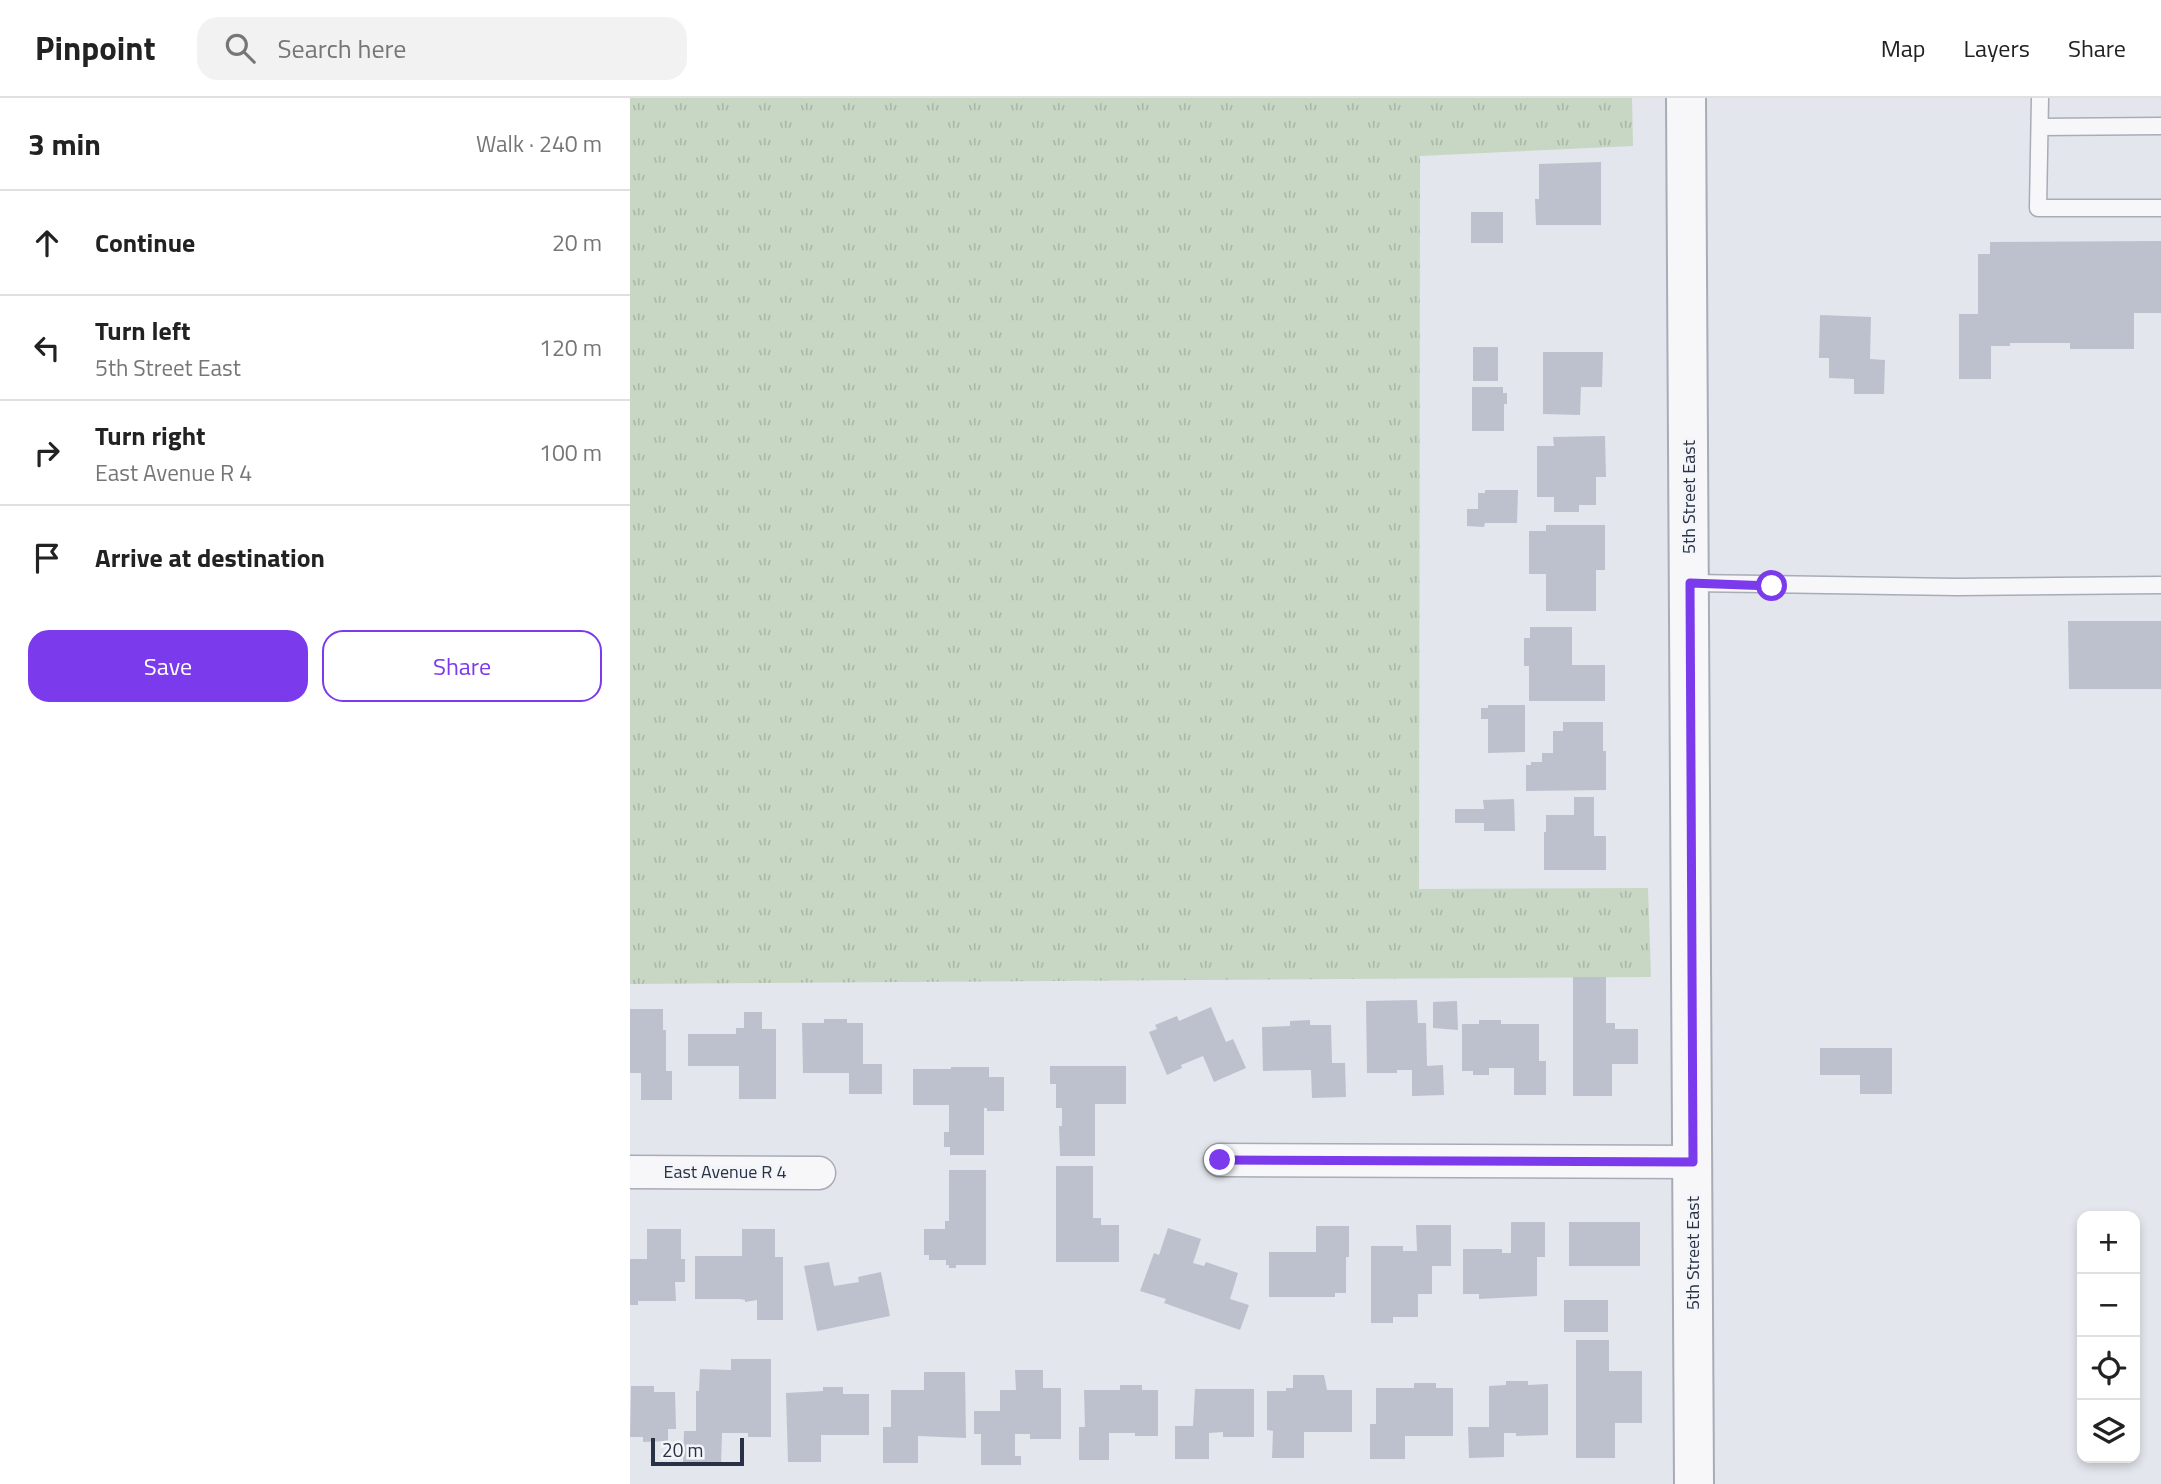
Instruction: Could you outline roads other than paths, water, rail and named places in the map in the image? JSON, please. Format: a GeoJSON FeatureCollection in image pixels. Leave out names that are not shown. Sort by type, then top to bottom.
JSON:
{"type":"FeatureCollection","features":[{"type":"Feature","properties":{"kind":"street","name":"5th Street East"},"geometry":{"type":"LineString","coordinates":[[1686,98],[1694,1484]]}},
{"type":"Feature","properties":{"kind":"street"},"geometry":{"type":"LineString","coordinates":[[1220,1160],[1693,1162]]}},
{"type":"Feature","properties":{"kind":"street","name":"East Avenue R 4"},"geometry":{"type":"LineString","coordinates":[[630,1172],[819,1173]]}},
{"type":"Feature","properties":{"kind":"lane"},"geometry":{"type":"LineString","coordinates":[[2040,98],[2038,208],[2161,208]]}},
{"type":"Feature","properties":{"kind":"lane"},"geometry":{"type":"LineString","coordinates":[[2040,127],[2161,126]]}},
{"type":"Feature","properties":{"kind":"lane"},"geometry":{"type":"LineString","coordinates":[[1690,583],[1957,587],[2161,585]]}}]}
